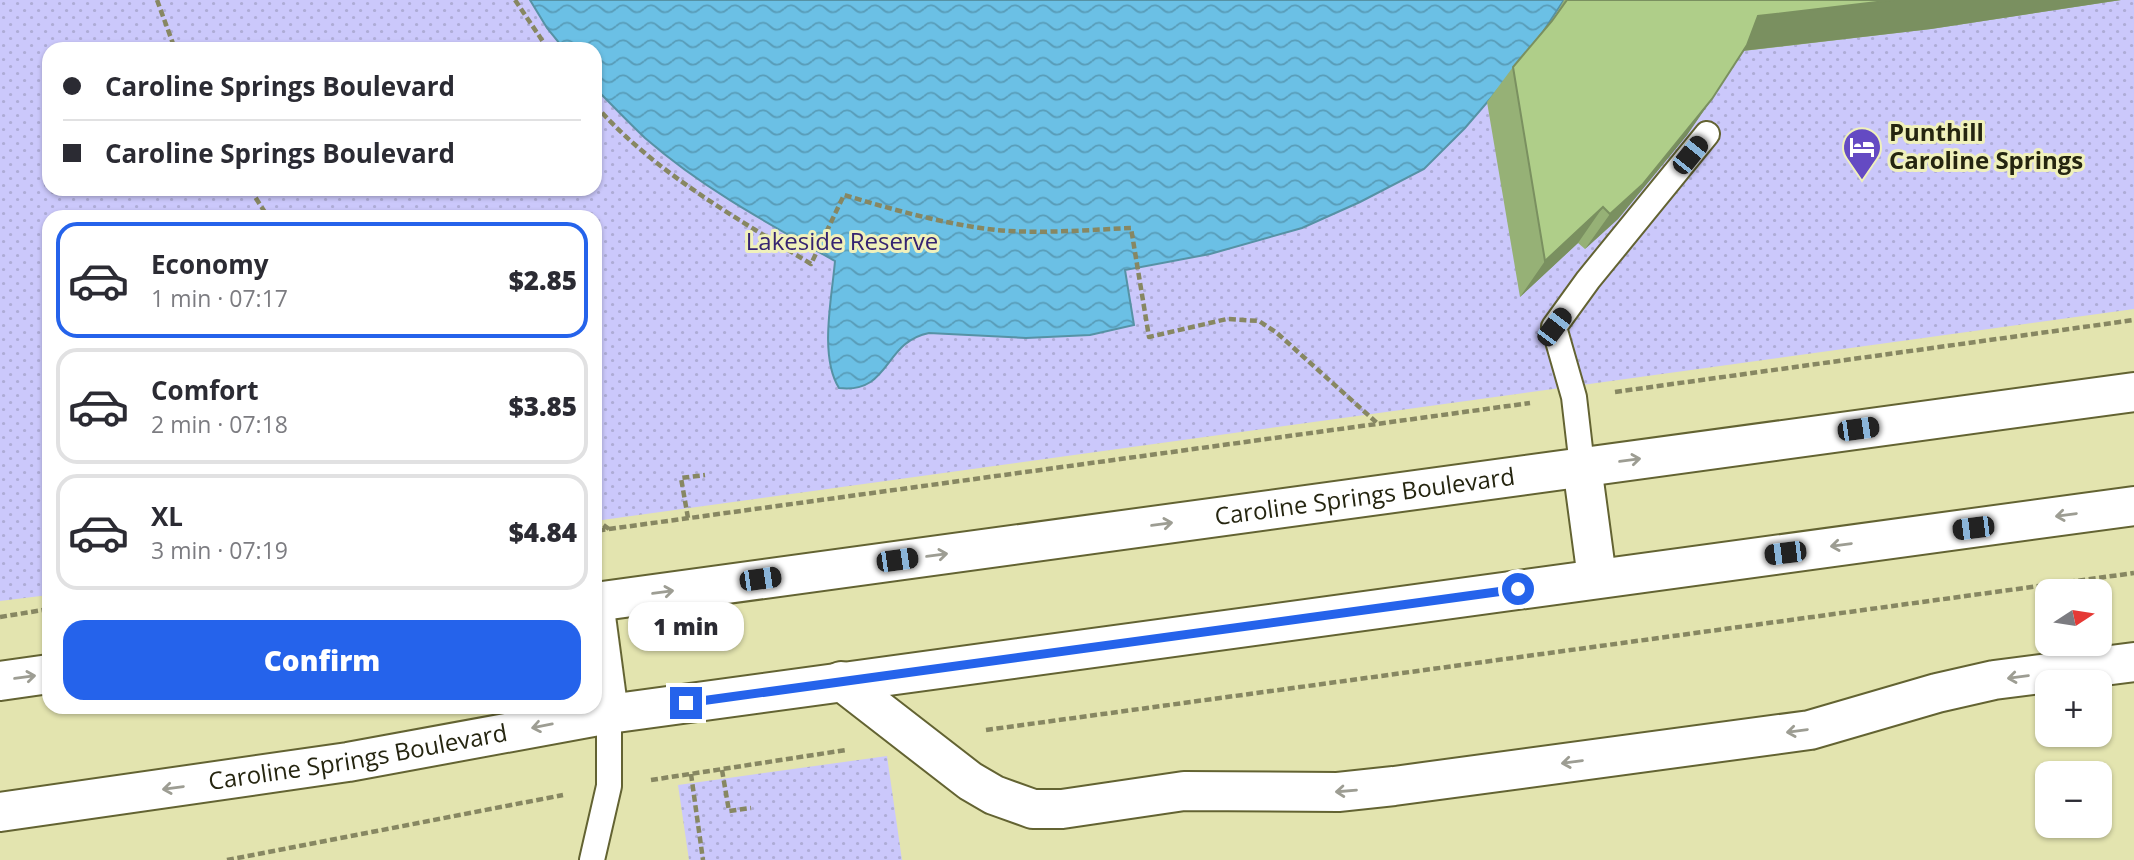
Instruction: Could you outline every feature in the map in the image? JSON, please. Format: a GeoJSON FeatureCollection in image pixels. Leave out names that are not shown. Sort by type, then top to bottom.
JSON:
{"type":"FeatureCollection","features":[{"type":"Feature","properties":{"kind":"main road","name":"Caroline Springs Boulevard"},"geometry":{"type":"LineString","coordinates":[[602,601],[2134,392]]}},
{"type":"Feature","properties":{"kind":"main road"},"geometry":{"type":"LineString","coordinates":[[1582,466],[1597,578]]}},
{"type":"Feature","properties":{"kind":"main road","name":"Caroline Springs Boulevard"},"geometry":{"type":"LineString","coordinates":[[6,813],[348,762],[609,714],[2134,506]]}},
{"type":"Feature","properties":{"kind":"main road"},"geometry":{"type":"LineString","coordinates":[[602,662],[609,714]]}},
{"type":"Feature","properties":{"kind":"main road"},"geometry":{"type":"LineString","coordinates":[[841,681],[970,781],[994,795],[1033,809],[1062,809],[1184,791],[1338,792],[1810,730],[1937,693],[1994,680],[2134,662]]}},
{"type":"Feature","properties":{"kind":"main road"},"geometry":{"type":"LineString","coordinates":[[0,681],[42,675]]}},
{"type":"Feature","properties":{"kind":"lane"},"geometry":{"type":"LineString","coordinates":[[1582,466],[1574,397],[1554,327],[1588,280],[1707,134]]}},
{"type":"Feature","properties":{"kind":"lane"},"geometry":{"type":"LineString","coordinates":[[592,860],[608,786],[609,714]]}},
{"type":"Feature","properties":{"kind":"path"},"geometry":{"type":"LineString","coordinates":[[157,0],[172,42]]}},
{"type":"Feature","properties":{"kind":"path"},"geometry":{"type":"LineString","coordinates":[[515,0],[543,42]]}},
{"type":"Feature","properties":{"kind":"path"},"geometry":{"type":"LineString","coordinates":[[602,112],[650,158],[711,202],[811,264],[844,195],[919,217],[996,230],[1131,228],[1149,337],[1227,319],[1259,321],[1277,333],[1377,423]]}},
{"type":"Feature","properties":{"kind":"path"},"geometry":{"type":"LineString","coordinates":[[602,530],[2134,320]]}},
{"type":"Feature","properties":{"kind":"path"},"geometry":{"type":"LineString","coordinates":[[688,518],[681,478],[705,475]]}},
{"type":"Feature","properties":{"kind":"path"},"geometry":{"type":"LineString","coordinates":[[602,524],[609,529]]}},
{"type":"Feature","properties":{"kind":"path"},"geometry":{"type":"LineString","coordinates":[[227,860],[608,786],[915,740],[2134,573]]}},
{"type":"Feature","properties":{"kind":"path"},"geometry":{"type":"LineString","coordinates":[[0,617],[42,611]]}},
{"type":"Feature","properties":{"kind":"path"},"geometry":{"type":"LineString","coordinates":[[722,770],[729,811],[751,808]]}},
{"type":"Feature","properties":{"kind":"path"},"geometry":{"type":"LineString","coordinates":[[691,774],[703,860]]}},
{"type":"Feature","properties":{"kind":"green space","name":"Lakeside Reserve"},"geometry":{"type":"Polygon","coordinates":[[[0,0],[2134,0],[2134,309],[602,520],[602,210],[42,210],[42,596],[0,601],[0,0]]]}},
{"type":"Feature","properties":{"kind":"green space"},"geometry":{"type":"Polygon","coordinates":[[[887,756],[902,860],[689,860],[678,785],[887,756]]]}},
{"type":"Feature","properties":{"kind":"water"},"geometry":{"type":"Polygon","coordinates":[[[530,0],[1564,0],[1527,56],[1465,128],[1424,169],[1302,228],[1210,254],[1125,270],[1134,325],[1090,335],[1026,338],[929,333],[914,338],[903,346],[878,376],[856,388],[839,388],[830,360],[828,326],[835,261],[713,189],[667,156],[602,95],[602,42],[558,42],[530,0]]]}},
{"type":"Feature","properties":{"kind":"building"},"geometry":{"type":"Polygon","coordinates":[[[1567,0],[1894,0],[1758,16],[1747,45],[1712,99],[1643,184],[1610,214],[1603,207],[1545,261],[1513,67],[1567,0]]]}},
{"type":"Feature","properties":{"kind":"place","name":"Punthill Caroline Springs"},"geometry":{"type":"Point","coordinates":[1862,181]}},
{"type":"Feature","properties":{"kind":"route"},"geometry":{"type":"LineString","coordinates":[[686,703],[1518,589]]}}]}
